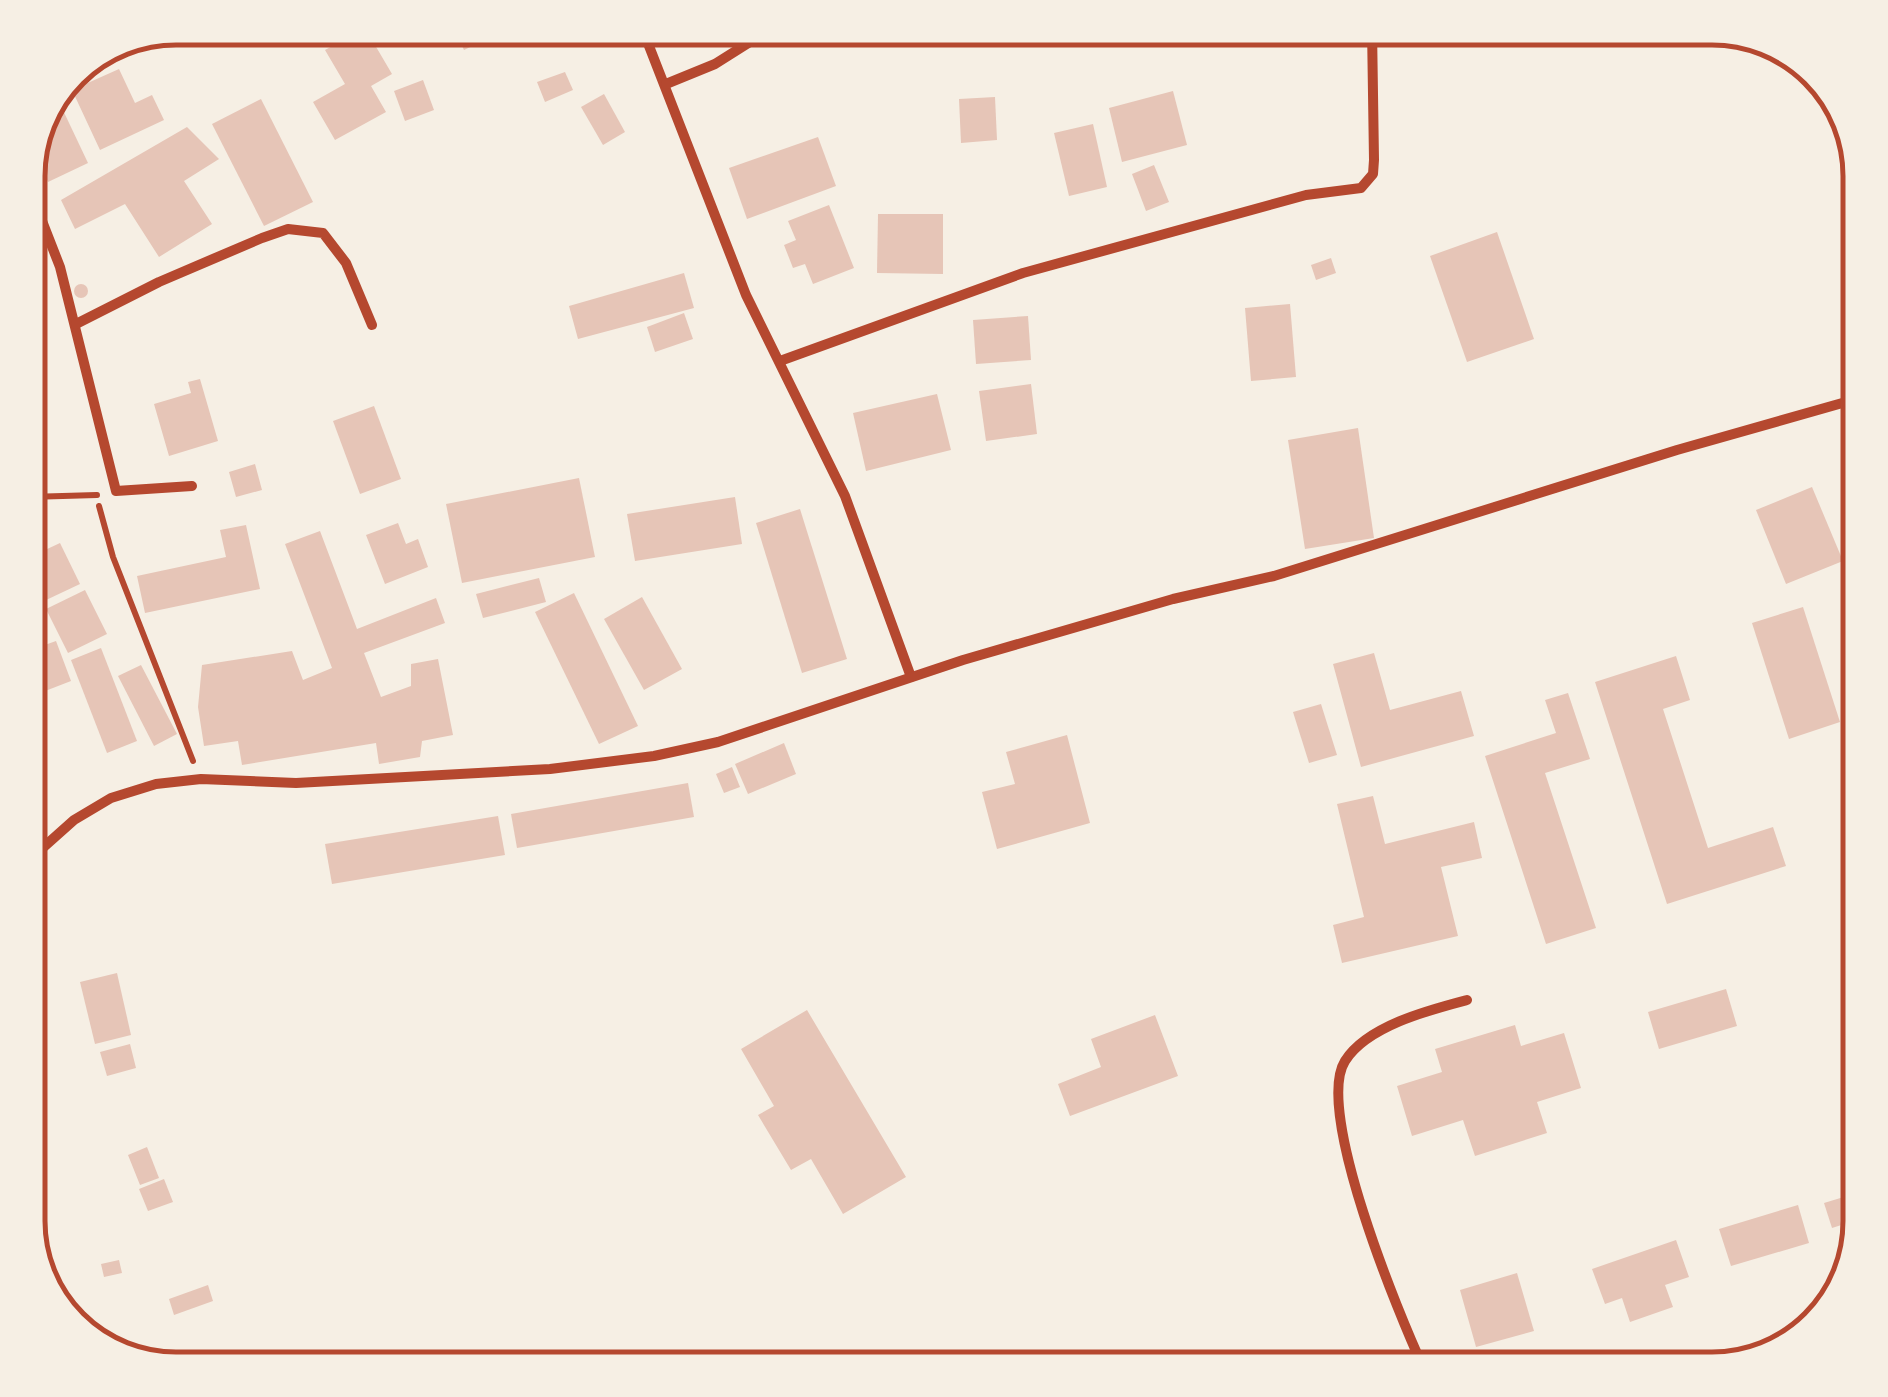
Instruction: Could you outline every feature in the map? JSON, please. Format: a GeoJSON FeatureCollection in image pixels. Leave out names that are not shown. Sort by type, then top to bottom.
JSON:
{"type":"FeatureCollection","features":[{"type":"Feature","properties":{"kind":"street"},"geometry":{"type":"LineString","coordinates":[[649,45],[715,223],[845,496],[911,677]]}},
{"type":"Feature","properties":{"kind":"street"},"geometry":{"type":"LineString","coordinates":[[666,84],[716,64],[746,45]]}},
{"type":"Feature","properties":{"kind":"street"},"geometry":{"type":"LineString","coordinates":[[780,361],[1023,273],[1306,195],[1362,188],[1373,174],[1372,45]]}},
{"type":"Feature","properties":{"kind":"street"},"geometry":{"type":"LineString","coordinates":[[45,227],[76,324],[84,374],[116,491],[192,486]]}},
{"type":"Feature","properties":{"kind":"street"},"geometry":{"type":"LineString","coordinates":[[76,324],[159,282],[288,229],[323,232],[335,245],[372,325]]}},
{"type":"Feature","properties":{"kind":"street"},"geometry":{"type":"LineString","coordinates":[[45,842],[112,798],[156,784],[201,779],[296,782],[550,770],[654,756],[718,742],[911,677],[1173,599],[1274,576],[1843,403]]}},
{"type":"Feature","properties":{"kind":"street"},"geometry":{"type":"LineString","coordinates":[[1417,1352],[1366,1219],[1342,1133],[1336,1079],[1358,1045],[1433,1009],[1467,1000]]}},
{"type":"Feature","properties":{"kind":"path"},"geometry":{"type":"LineString","coordinates":[[45,497],[96,495],[112,557],[201,779]]}},
{"type":"Feature","properties":{"kind":"building"},"geometry":{"type":"Polygon","coordinates":[[[334,45],[375,45],[392,74],[371,86],[386,112],[335,140],[313,102],[345,84],[325,50],[334,45]]]}},
{"type":"Feature","properties":{"kind":"building"},"geometry":{"type":"Polygon","coordinates":[[[119,69],[135,103],[152,95],[164,120],[100,150],[74,94],[82,86],[119,69]]]}},
{"type":"Feature","properties":{"kind":"building"},"geometry":{"type":"Polygon","coordinates":[[[565,72],[573,90],[545,102],[537,82],[565,72]]]}},
{"type":"Feature","properties":{"kind":"building"},"geometry":{"type":"Polygon","coordinates":[[[423,80],[434,110],[405,121],[394,91],[423,80]]]}},
{"type":"Feature","properties":{"kind":"building"},"geometry":{"type":"Polygon","coordinates":[[[1173,91],[1187,145],[1122,162],[1109,108],[1173,91]]]}},
{"type":"Feature","properties":{"kind":"building"},"geometry":{"type":"Polygon","coordinates":[[[604,94],[625,132],[603,145],[581,107],[604,94]]]}},
{"type":"Feature","properties":{"kind":"building"},"geometry":{"type":"Polygon","coordinates":[[[995,97],[997,140],[961,143],[959,99],[995,97]]]}},
{"type":"Feature","properties":{"kind":"building"},"geometry":{"type":"Polygon","coordinates":[[[261,99],[313,202],[264,226],[212,124],[261,99]]]}},
{"type":"Feature","properties":{"kind":"building"},"geometry":{"type":"Polygon","coordinates":[[[63,110],[88,163],[48,182],[45,167],[49,142],[63,110]]]}},
{"type":"Feature","properties":{"kind":"building"},"geometry":{"type":"Polygon","coordinates":[[[1093,124],[1107,187],[1069,196],[1054,133],[1093,124]]]}},
{"type":"Feature","properties":{"kind":"building"},"geometry":{"type":"Polygon","coordinates":[[[187,127],[219,159],[184,181],[212,224],[159,257],[125,204],[75,229],[61,200],[187,127]]]}},
{"type":"Feature","properties":{"kind":"building"},"geometry":{"type":"Polygon","coordinates":[[[818,137],[836,186],[747,219],[729,168],[818,137]]]}},
{"type":"Feature","properties":{"kind":"building"},"geometry":{"type":"Polygon","coordinates":[[[1154,165],[1169,202],[1146,211],[1132,174],[1154,165]]]}},
{"type":"Feature","properties":{"kind":"building"},"geometry":{"type":"Polygon","coordinates":[[[829,205],[854,268],[813,284],[805,264],[793,268],[784,245],[796,240],[788,221],[829,205]]]}},
{"type":"Feature","properties":{"kind":"building"},"geometry":{"type":"Polygon","coordinates":[[[878,214],[943,214],[943,274],[877,273],[878,214]]]}},
{"type":"Feature","properties":{"kind":"building"},"geometry":{"type":"Polygon","coordinates":[[[1497,232],[1534,339],[1467,362],[1430,256],[1497,232]]]}},
{"type":"Feature","properties":{"kind":"building"},"geometry":{"type":"Polygon","coordinates":[[[1331,258],[1336,273],[1316,280],[1311,265],[1331,258]]]}},
{"type":"Feature","properties":{"kind":"building"},"geometry":{"type":"Polygon","coordinates":[[[684,273],[694,308],[578,339],[569,306],[684,273]]]}},
{"type":"Feature","properties":{"kind":"building"},"geometry":{"type":"Polygon","coordinates":[[[81,284],[88,291],[81,298],[74,291],[81,284]]]}},
{"type":"Feature","properties":{"kind":"building"},"geometry":{"type":"Polygon","coordinates":[[[1290,304],[1296,377],[1251,381],[1245,308],[1290,304]]]}},
{"type":"Feature","properties":{"kind":"building"},"geometry":{"type":"Polygon","coordinates":[[[684,313],[693,339],[655,352],[647,327],[684,313]]]}},
{"type":"Feature","properties":{"kind":"building"},"geometry":{"type":"Polygon","coordinates":[[[1028,316],[1031,360],[976,364],[973,320],[1028,316]]]}},
{"type":"Feature","properties":{"kind":"building"},"geometry":{"type":"Polygon","coordinates":[[[200,379],[218,441],[169,456],[154,404],[191,393],[188,382],[200,379]]]}},
{"type":"Feature","properties":{"kind":"building"},"geometry":{"type":"Polygon","coordinates":[[[1031,384],[1037,434],[986,441],[979,391],[1031,384]]]}},
{"type":"Feature","properties":{"kind":"building"},"geometry":{"type":"Polygon","coordinates":[[[937,394],[951,450],[866,471],[853,413],[937,394]]]}},
{"type":"Feature","properties":{"kind":"building"},"geometry":{"type":"Polygon","coordinates":[[[374,406],[401,479],[360,494],[333,421],[374,406]]]}},
{"type":"Feature","properties":{"kind":"building"},"geometry":{"type":"Polygon","coordinates":[[[1358,428],[1374,538],[1305,549],[1288,440],[1358,428]]]}},
{"type":"Feature","properties":{"kind":"building"},"geometry":{"type":"Polygon","coordinates":[[[255,464],[262,490],[236,497],[229,472],[255,464]]]}},
{"type":"Feature","properties":{"kind":"building"},"geometry":{"type":"Polygon","coordinates":[[[579,478],[595,557],[462,583],[446,504],[579,478]]]}},
{"type":"Feature","properties":{"kind":"building"},"geometry":{"type":"Polygon","coordinates":[[[1812,487],[1843,561],[1786,584],[1756,510],[1812,487]]]}},
{"type":"Feature","properties":{"kind":"building"},"geometry":{"type":"Polygon","coordinates":[[[735,497],[742,544],[635,561],[627,514],[735,497]]]}},
{"type":"Feature","properties":{"kind":"building"},"geometry":{"type":"Polygon","coordinates":[[[800,509],[847,659],[802,673],[756,523],[800,509]]]}},
{"type":"Feature","properties":{"kind":"building"},"geometry":{"type":"Polygon","coordinates":[[[398,523],[406,544],[418,539],[428,567],[385,584],[366,535],[398,523]]]}},
{"type":"Feature","properties":{"kind":"building"},"geometry":{"type":"Polygon","coordinates":[[[246,525],[260,589],[145,613],[137,576],[226,557],[220,530],[246,525]]]}},
{"type":"Feature","properties":{"kind":"building"},"geometry":{"type":"Polygon","coordinates":[[[320,531],[357,629],[436,598],[445,623],[364,653],[381,697],[411,686],[411,664],[438,659],[453,735],[422,741],[420,757],[379,764],[376,743],[242,765],[238,741],[204,746],[198,707],[202,665],[292,651],[303,680],[332,668],[285,544],[320,531]]]}},
{"type":"Feature","properties":{"kind":"building"},"geometry":{"type":"Polygon","coordinates":[[[60,543],[80,584],[45,601],[45,550],[60,543]]]}},
{"type":"Feature","properties":{"kind":"building"},"geometry":{"type":"Polygon","coordinates":[[[539,578],[546,602],[483,618],[476,594],[539,578]]]}},
{"type":"Feature","properties":{"kind":"building"},"geometry":{"type":"Polygon","coordinates":[[[85,590],[107,634],[68,653],[46,609],[85,590]]]}},
{"type":"Feature","properties":{"kind":"building"},"geometry":{"type":"Polygon","coordinates":[[[574,593],[638,726],[599,744],[535,612],[574,593]]]}},
{"type":"Feature","properties":{"kind":"building"},"geometry":{"type":"Polygon","coordinates":[[[642,597],[682,669],[644,690],[604,619],[642,597]]]}},
{"type":"Feature","properties":{"kind":"building"},"geometry":{"type":"Polygon","coordinates":[[[1803,607],[1840,722],[1789,739],[1752,623],[1803,607]]]}},
{"type":"Feature","properties":{"kind":"building"},"geometry":{"type":"Polygon","coordinates":[[[56,641],[71,681],[45,691],[45,645],[56,641]]]}},
{"type":"Feature","properties":{"kind":"building"},"geometry":{"type":"Polygon","coordinates":[[[101,648],[137,741],[107,753],[71,660],[101,648]]]}},
{"type":"Feature","properties":{"kind":"building"},"geometry":{"type":"Polygon","coordinates":[[[1374,653],[1390,710],[1461,691],[1474,736],[1361,767],[1333,664],[1374,653]]]}},
{"type":"Feature","properties":{"kind":"building"},"geometry":{"type":"Polygon","coordinates":[[[1676,656],[1690,700],[1663,709],[1708,848],[1773,827],[1786,866],[1667,904],[1595,682],[1676,656]]]}},
{"type":"Feature","properties":{"kind":"building"},"geometry":{"type":"Polygon","coordinates":[[[141,665],[177,734],[154,746],[118,676],[141,665]]]}},
{"type":"Feature","properties":{"kind":"building"},"geometry":{"type":"Polygon","coordinates":[[[1568,693],[1590,759],[1545,773],[1596,928],[1546,944],[1485,756],[1556,733],[1545,700],[1568,693]]]}},
{"type":"Feature","properties":{"kind":"building"},"geometry":{"type":"Polygon","coordinates":[[[1321,704],[1337,755],[1309,763],[1293,712],[1321,704]]]}},
{"type":"Feature","properties":{"kind":"building"},"geometry":{"type":"Polygon","coordinates":[[[1067,735],[1090,823],[997,849],[982,792],[1015,784],[1006,752],[1067,735]]]}},
{"type":"Feature","properties":{"kind":"building"},"geometry":{"type":"Polygon","coordinates":[[[784,743],[796,774],[748,794],[735,764],[784,743]]]}},
{"type":"Feature","properties":{"kind":"building"},"geometry":{"type":"Polygon","coordinates":[[[732,767],[740,787],[724,793],[716,774],[732,767]]]}},
{"type":"Feature","properties":{"kind":"building"},"geometry":{"type":"Polygon","coordinates":[[[688,783],[694,817],[517,848],[511,814],[688,783]]]}},
{"type":"Feature","properties":{"kind":"building"},"geometry":{"type":"Polygon","coordinates":[[[1373,796],[1385,844],[1474,822],[1482,858],[1441,867],[1458,936],[1342,963],[1333,925],[1364,917],[1337,804],[1373,796]]]}},
{"type":"Feature","properties":{"kind":"building"},"geometry":{"type":"Polygon","coordinates":[[[498,816],[505,855],[332,884],[325,844],[498,816]]]}},
{"type":"Feature","properties":{"kind":"building"},"geometry":{"type":"Polygon","coordinates":[[[117,973],[131,1035],[95,1044],[80,982],[117,973]]]}},
{"type":"Feature","properties":{"kind":"building"},"geometry":{"type":"Polygon","coordinates":[[[1726,989],[1737,1026],[1659,1049],[1648,1012],[1726,989]]]}},
{"type":"Feature","properties":{"kind":"building"},"geometry":{"type":"Polygon","coordinates":[[[807,1010],[906,1177],[843,1214],[811,1159],[791,1170],[758,1115],[774,1106],[741,1049],[807,1010]]]}},
{"type":"Feature","properties":{"kind":"building"},"geometry":{"type":"Polygon","coordinates":[[[1155,1015],[1178,1076],[1070,1116],[1058,1084],[1101,1067],[1091,1039],[1155,1015]]]}},
{"type":"Feature","properties":{"kind":"building"},"geometry":{"type":"Polygon","coordinates":[[[1515,1025],[1521,1046],[1564,1033],[1581,1088],[1537,1102],[1547,1133],[1475,1156],[1463,1120],[1412,1136],[1397,1086],[1442,1072],[1435,1049],[1515,1025]]]}},
{"type":"Feature","properties":{"kind":"building"},"geometry":{"type":"Polygon","coordinates":[[[130,1044],[136,1068],[107,1076],[100,1052],[130,1044]]]}},
{"type":"Feature","properties":{"kind":"building"},"geometry":{"type":"Polygon","coordinates":[[[147,1147],[159,1178],[140,1185],[128,1155],[147,1147]]]}},
{"type":"Feature","properties":{"kind":"building"},"geometry":{"type":"Polygon","coordinates":[[[164,1179],[173,1202],[148,1211],[139,1189],[164,1179]]]}},
{"type":"Feature","properties":{"kind":"building"},"geometry":{"type":"Polygon","coordinates":[[[1843,1197],[1843,1225],[1832,1228],[1824,1203],[1843,1197]]]}},
{"type":"Feature","properties":{"kind":"building"},"geometry":{"type":"Polygon","coordinates":[[[1798,1205],[1809,1243],[1731,1266],[1719,1229],[1798,1205]]]}},
{"type":"Feature","properties":{"kind":"building"},"geometry":{"type":"Polygon","coordinates":[[[1676,1240],[1689,1277],[1665,1285],[1673,1307],[1630,1322],[1622,1298],[1605,1304],[1592,1269],[1676,1240]]]}},
{"type":"Feature","properties":{"kind":"building"},"geometry":{"type":"Polygon","coordinates":[[[119,1260],[122,1273],[104,1277],[101,1264],[119,1260]]]}},
{"type":"Feature","properties":{"kind":"building"},"geometry":{"type":"Polygon","coordinates":[[[1517,1273],[1534,1331],[1476,1347],[1460,1290],[1517,1273]]]}},
{"type":"Feature","properties":{"kind":"building"},"geometry":{"type":"Polygon","coordinates":[[[208,1285],[213,1301],[174,1315],[169,1299],[208,1285]]]}}]}
